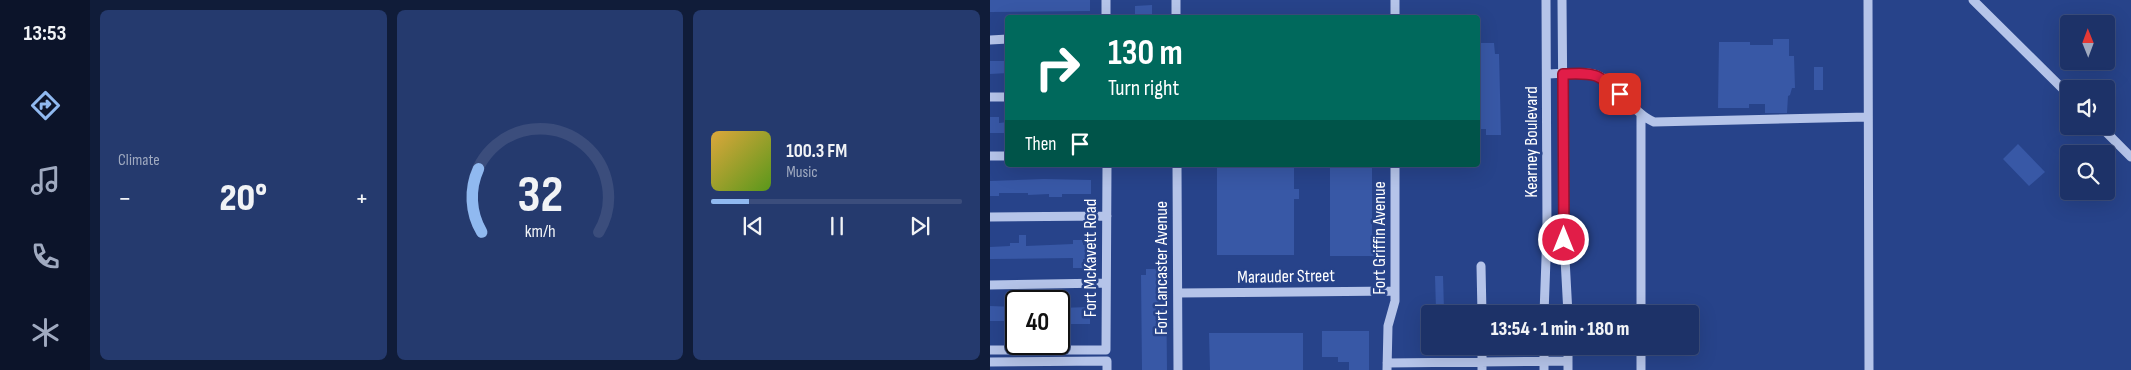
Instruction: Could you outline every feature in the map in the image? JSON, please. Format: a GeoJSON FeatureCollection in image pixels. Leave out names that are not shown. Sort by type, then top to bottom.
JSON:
{"type":"FeatureCollection","features":[{"type":"Feature","properties":{"kind":"street"},"geometry":{"type":"LineString","coordinates":[[1106,0],[1106,15]]}},
{"type":"Feature","properties":{"kind":"street"},"geometry":{"type":"LineString","coordinates":[[1176,0],[1176,15]]}},
{"type":"Feature","properties":{"kind":"street"},"geometry":{"type":"LineString","coordinates":[[1395,0],[1395,15]]}},
{"type":"Feature","properties":{"kind":"street","name":"Kearney Boulevard"},"geometry":{"type":"LineString","coordinates":[[1544,305],[1547,230],[1546,0]]}},
{"type":"Feature","properties":{"kind":"street","name":"Kearney Boulevard"},"geometry":{"type":"LineString","coordinates":[[1562,0],[1564,240],[1568,305]]}},
{"type":"Feature","properties":{"kind":"street"},"geometry":{"type":"LineString","coordinates":[[1868,0],[1869,370]]}},
{"type":"Feature","properties":{"kind":"street"},"geometry":{"type":"LineString","coordinates":[[1973,0],[2060,86]]}},
{"type":"Feature","properties":{"kind":"street"},"geometry":{"type":"LineString","coordinates":[[990,40],[1005,39]]}},
{"type":"Feature","properties":{"kind":"street"},"geometry":{"type":"LineString","coordinates":[[1547,74],[1588,74],[1602,77],[1641,115],[1648,120],[1662,123],[1868,117]]}},
{"type":"Feature","properties":{"kind":"street"},"geometry":{"type":"LineString","coordinates":[[990,97],[1005,97]]}},
{"type":"Feature","properties":{"kind":"street"},"geometry":{"type":"LineString","coordinates":[[1641,115],[1641,305]]}},
{"type":"Feature","properties":{"kind":"street"},"geometry":{"type":"LineString","coordinates":[[2109,135],[2131,157]]}},
{"type":"Feature","properties":{"kind":"street"},"geometry":{"type":"LineString","coordinates":[[990,156],[1005,156]]}},
{"type":"Feature","properties":{"kind":"street","name":"Fort McKavett Road"},"geometry":{"type":"LineString","coordinates":[[990,350],[1106,350],[1107,167]]}},
{"type":"Feature","properties":{"kind":"street","name":"Fort Lancaster Avenue"},"geometry":{"type":"LineString","coordinates":[[1177,167],[1178,370]]}},
{"type":"Feature","properties":{"kind":"street","name":"Fort Griffin Avenue"},"geometry":{"type":"LineString","coordinates":[[1387,366],[1388,326],[1395,301],[1395,167]]}},
{"type":"Feature","properties":{"kind":"street"},"geometry":{"type":"LineString","coordinates":[[990,217],[1107,216]]}},
{"type":"Feature","properties":{"kind":"street"},"geometry":{"type":"LineString","coordinates":[[1481,266],[1482,305]]}},
{"type":"Feature","properties":{"kind":"street"},"geometry":{"type":"LineString","coordinates":[[990,285],[1106,283]]}},
{"type":"Feature","properties":{"kind":"street","name":"Marauder Street"},"geometry":{"type":"LineString","coordinates":[[1178,293],[1395,291]]}},
{"type":"Feature","properties":{"kind":"street"},"geometry":{"type":"LineString","coordinates":[[1641,355],[1641,370]]}},
{"type":"Feature","properties":{"kind":"street"},"geometry":{"type":"LineString","coordinates":[[990,362],[1107,366]]}},
{"type":"Feature","properties":{"kind":"street"},"geometry":{"type":"LineString","coordinates":[[1387,366],[1568,365]]}},
{"type":"Feature","properties":{"kind":"building"},"geometry":{"type":"Polygon","coordinates":[[[990,0],[1090,0],[1090,11],[990,12],[990,0]]]}},
{"type":"Feature","properties":{"kind":"building"},"geometry":{"type":"Polygon","coordinates":[[[1152,5],[1152,15],[1135,15],[1135,6],[1152,5]]]}},
{"type":"Feature","properties":{"kind":"building"},"geometry":{"type":"Polygon","coordinates":[[[1773,39],[1789,39],[1789,56],[1794,56],[1795,88],[1792,88],[1788,96],[1787,113],[1765,113],[1765,104],[1749,104],[1749,108],[1718,108],[1719,42],[1750,42],[1750,45],[1773,45],[1773,39]]]}},
{"type":"Feature","properties":{"kind":"building"},"geometry":{"type":"Polygon","coordinates":[[[1480,43],[1494,43],[1495,54],[1499,54],[1501,135],[1486,135],[1486,129],[1480,129],[1480,43]]]}},
{"type":"Feature","properties":{"kind":"building"},"geometry":{"type":"Polygon","coordinates":[[[990,61],[1005,61],[1005,73],[990,74],[990,61]]]}},
{"type":"Feature","properties":{"kind":"building"},"geometry":{"type":"Polygon","coordinates":[[[1814,67],[1823,67],[1823,90],[1814,90],[1814,67]]]}},
{"type":"Feature","properties":{"kind":"building"},"geometry":{"type":"Polygon","coordinates":[[[990,117],[999,117],[999,123],[1005,122],[1005,133],[990,133],[990,117]]]}},
{"type":"Feature","properties":{"kind":"building"},"geometry":{"type":"Polygon","coordinates":[[[2018,144],[2045,172],[2029,186],[2003,159],[2018,144]]]}},
{"type":"Feature","properties":{"kind":"building"},"geometry":{"type":"Polygon","coordinates":[[[1217,167],[1294,167],[1294,189],[1299,189],[1299,199],[1294,199],[1294,255],[1217,255],[1217,167]]]}},
{"type":"Feature","properties":{"kind":"building"},"geometry":{"type":"Polygon","coordinates":[[[1330,167],[1372,167],[1372,234],[1382,234],[1382,256],[1330,256],[1330,167]]]}},
{"type":"Feature","properties":{"kind":"building"},"geometry":{"type":"Polygon","coordinates":[[[1091,180],[1091,194],[1062,194],[1062,197],[1049,197],[1049,194],[999,193],[999,196],[990,196],[990,181],[1091,180]]]}},
{"type":"Feature","properties":{"kind":"building"},"geometry":{"type":"Polygon","coordinates":[[[1019,235],[1026,235],[1026,246],[1073,244],[1073,240],[1083,240],[1083,245],[1090,245],[1090,259],[1083,259],[1083,268],[1073,268],[1073,258],[990,259],[990,247],[1010,246],[1010,243],[1019,243],[1019,235]]]}},
{"type":"Feature","properties":{"kind":"building"},"geometry":{"type":"Polygon","coordinates":[[[1146,269],[1160,269],[1160,274],[1166,274],[1167,370],[1142,370],[1141,275],[1146,275],[1146,269]]]}},
{"type":"Feature","properties":{"kind":"building"},"geometry":{"type":"Polygon","coordinates":[[[1435,276],[1443,276],[1444,305],[1436,305],[1435,276]]]}},
{"type":"Feature","properties":{"kind":"building"},"geometry":{"type":"Polygon","coordinates":[[[990,306],[1005,307],[1005,321],[990,321],[990,306]]]}},
{"type":"Feature","properties":{"kind":"building"},"geometry":{"type":"Polygon","coordinates":[[[1090,307],[1090,324],[1070,324],[1070,308],[1090,307]]]}},
{"type":"Feature","properties":{"kind":"building"},"geometry":{"type":"Polygon","coordinates":[[[1322,331],[1369,331],[1369,370],[1349,370],[1349,362],[1338,362],[1338,357],[1322,357],[1322,331]]]}},
{"type":"Feature","properties":{"kind":"building"},"geometry":{"type":"Polygon","coordinates":[[[1209,333],[1303,333],[1303,370],[1210,370],[1209,333]]]}},
{"type":"Feature","properties":{"kind":"route"},"geometry":{"type":"LineString","coordinates":[[1564,240],[1563,74],[1596,74],[1602,77],[1620,94]]}}]}
